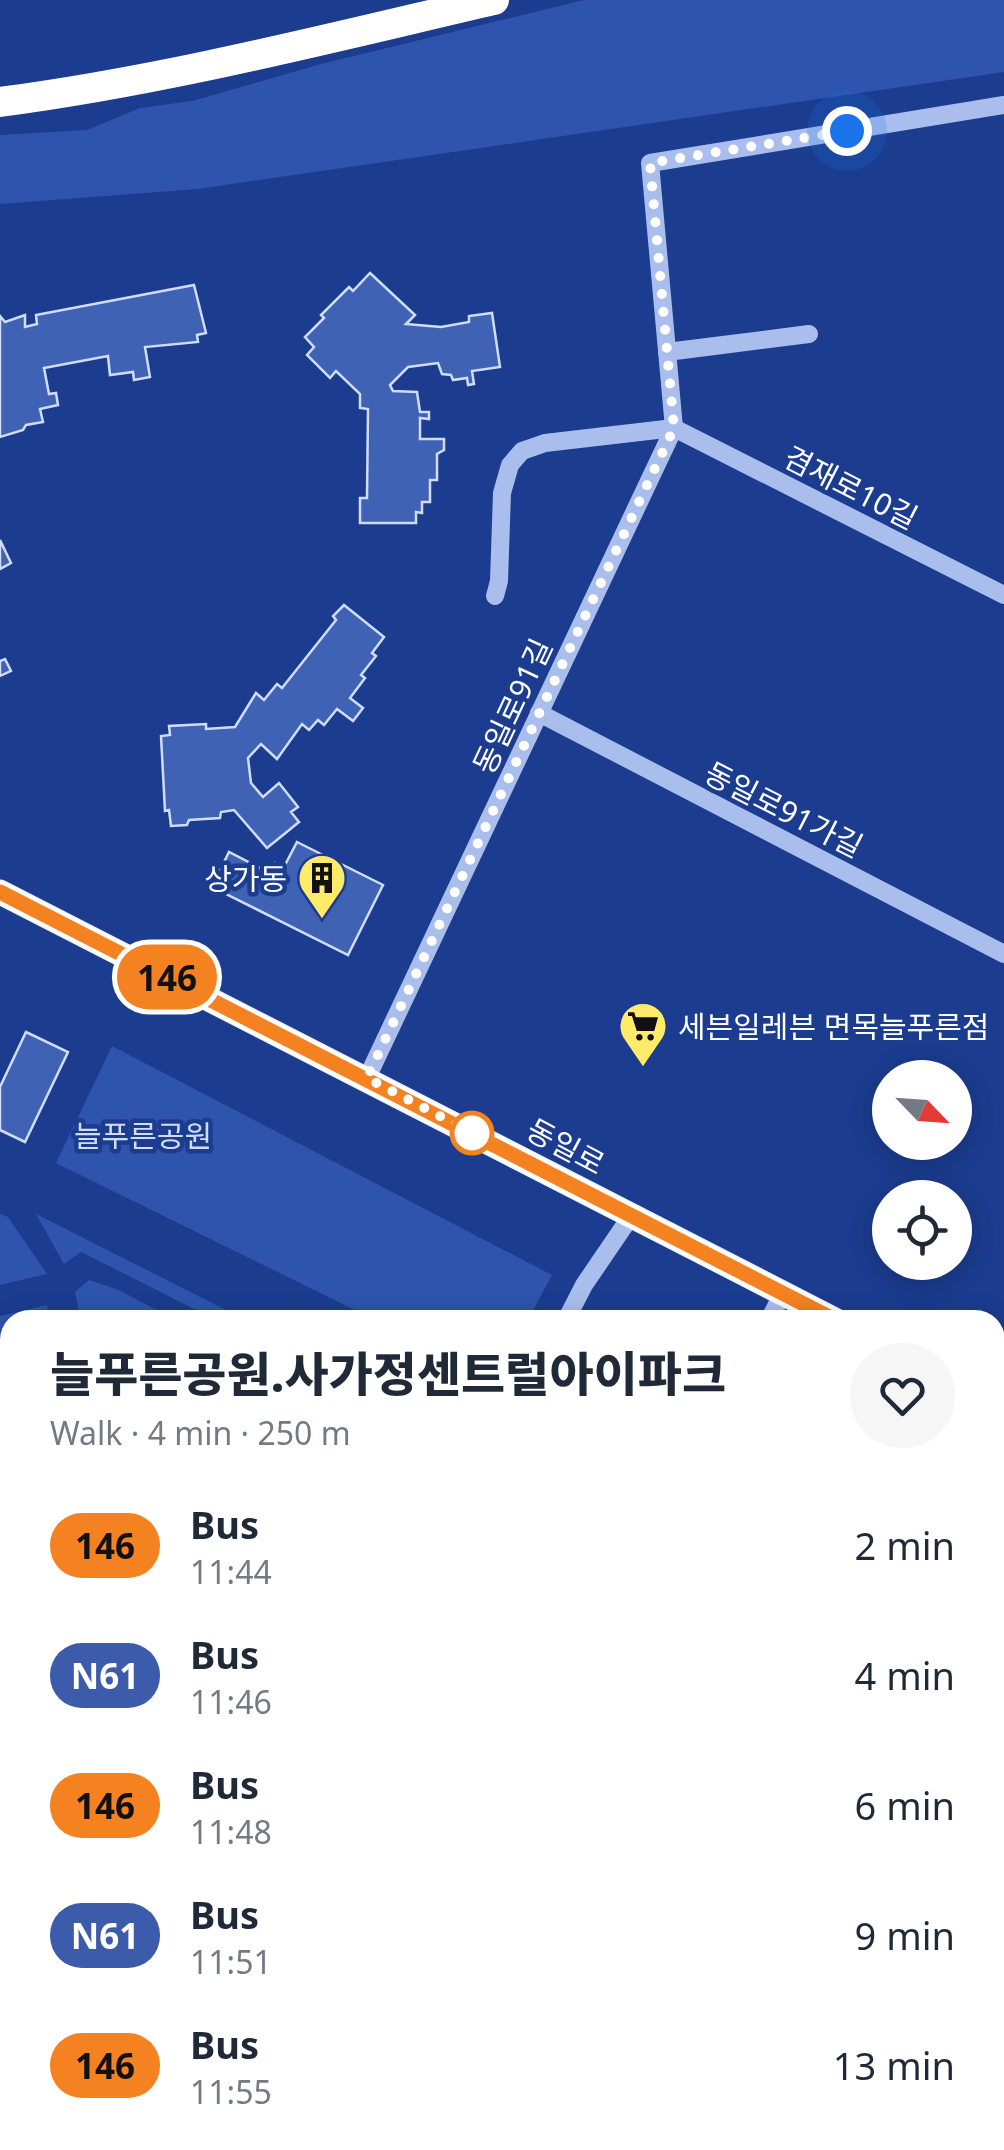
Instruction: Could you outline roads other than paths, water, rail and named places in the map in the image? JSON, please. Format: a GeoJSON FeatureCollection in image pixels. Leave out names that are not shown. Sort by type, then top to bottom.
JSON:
{"type":"FeatureCollection","features":[{"type":"Feature","properties":{"kind":"highway"},"geometry":{"type":"LineString","coordinates":[[0,102],[202,69],[494,0]]}},
{"type":"Feature","properties":{"kind":"main road","name":"동일로"},"geometry":{"type":"LineString","coordinates":[[0,892],[816,1310]]}},
{"type":"Feature","properties":{"kind":"street"},"geometry":{"type":"LineString","coordinates":[[495,596],[502,494],[510,465],[522,451],[545,443],[674,428],[650,163],[1004,105]]}},
{"type":"Feature","properties":{"kind":"street"},"geometry":{"type":"LineString","coordinates":[[667,352],[809,334]]}},
{"type":"Feature","properties":{"kind":"street","name":"겸재로10길"},"geometry":{"type":"LineString","coordinates":[[674,428],[1004,595]]}},
{"type":"Feature","properties":{"kind":"street","name":"동일로91길"},"geometry":{"type":"LineString","coordinates":[[367,1078],[674,428]]}},
{"type":"Feature","properties":{"kind":"street","name":"동일로91가길"},"geometry":{"type":"LineString","coordinates":[[539,713],[1004,954]]}},
{"type":"Feature","properties":{"kind":"street"},"geometry":{"type":"LineString","coordinates":[[571,1310],[631,1216]]}},
{"type":"Feature","properties":{"kind":"street"},"geometry":{"type":"LineString","coordinates":[[774,1310],[783,1293]]}},
{"type":"Feature","properties":{"kind":"place","name":"상가동"},"geometry":{"type":"Point","coordinates":[322,920]}},
{"type":"Feature","properties":{"kind":"place","name":"세븐일레븐 면목늘푸른점"},"geometry":{"type":"Point","coordinates":[643,1068]}},
{"type":"Feature","properties":{"kind":"park label","name":"늘푸른공원"},"geometry":{"type":"Point","coordinates":[143,1135]}}]}
